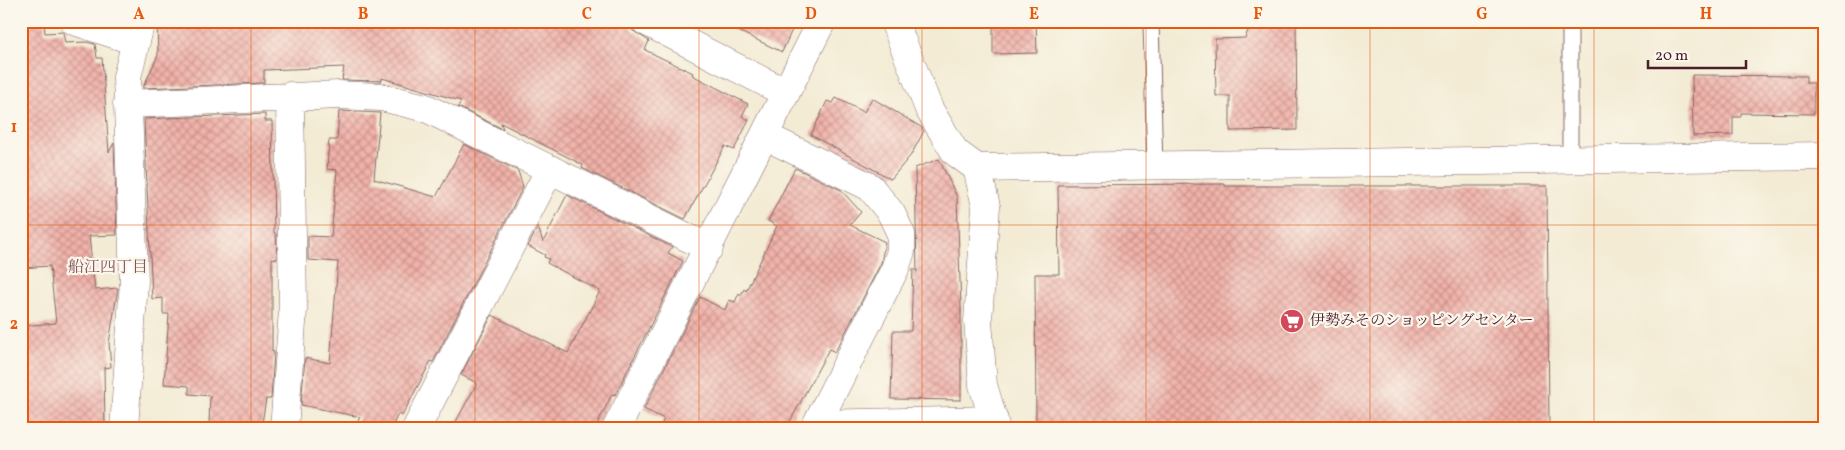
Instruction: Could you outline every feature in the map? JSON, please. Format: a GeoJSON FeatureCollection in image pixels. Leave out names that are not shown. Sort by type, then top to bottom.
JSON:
{"type":"FeatureCollection","features":[{"type":"Feature","properties":{"kind":"street"},"geometry":{"type":"LineString","coordinates":[[74,21],[138,31],[127,77],[134,281],[124,429]]}},
{"type":"Feature","properties":{"kind":"street"},"geometry":{"type":"LineString","coordinates":[[645,21],[786,93]]}},
{"type":"Feature","properties":{"kind":"street"},"geometry":{"type":"LineString","coordinates":[[616,429],[766,136],[822,21]]}},
{"type":"Feature","properties":{"kind":"street"},"geometry":{"type":"LineString","coordinates":[[894,21],[929,109],[954,152],[977,168],[1155,167],[1824,156]]}},
{"type":"Feature","properties":{"kind":"street"},"geometry":{"type":"LineString","coordinates":[[127,104],[290,96],[381,97],[426,108],[709,248]]}},
{"type":"Feature","properties":{"kind":"street"},"geometry":{"type":"LineString","coordinates":[[284,429],[293,310],[290,96]]}},
{"type":"Feature","properties":{"kind":"street"},"geometry":{"type":"LineString","coordinates":[[766,136],[870,187],[890,213],[901,234],[901,251],[895,269],[816,426],[995,424],[983,385],[978,321],[986,206],[977,168]]}},
{"type":"Feature","properties":{"kind":"street"},"geometry":{"type":"LineString","coordinates":[[416,429],[550,169]]}},
{"type":"Feature","properties":{"kind":"lane"},"geometry":{"type":"LineString","coordinates":[[1151,21],[1155,167]]}},
{"type":"Feature","properties":{"kind":"lane"},"geometry":{"type":"LineString","coordinates":[[1570,21],[1570,160]]}},
{"type":"Feature","properties":{"kind":"building"},"geometry":{"type":"Polygon","coordinates":[[[21,21],[44,21],[45,33],[63,32],[65,43],[86,42],[95,44],[97,58],[102,58],[109,152],[114,143],[117,235],[89,236],[95,290],[118,288],[109,343],[111,367],[104,368],[105,429],[21,429],[21,326],[56,323],[50,266],[21,268],[21,21]]]}},
{"type":"Feature","properties":{"kind":"building"},"geometry":{"type":"Polygon","coordinates":[[[162,21],[629,21],[632,30],[649,41],[645,50],[693,73],[692,75],[748,104],[742,116],[749,120],[734,150],[725,146],[685,219],[582,168],[583,165],[501,123],[503,129],[458,107],[461,101],[382,78],[382,81],[342,80],[344,67],[264,70],[264,83],[143,88],[158,55],[157,23],[162,21]]]}},
{"type":"Feature","properties":{"kind":"building"},"geometry":{"type":"Polygon","coordinates":[[[717,21],[796,21],[782,52],[717,21]]]}},
{"type":"Feature","properties":{"kind":"building"},"geometry":{"type":"Polygon","coordinates":[[[993,21],[1036,21],[1037,53],[993,54],[993,21]]]}},
{"type":"Feature","properties":{"kind":"building"},"geometry":{"type":"Polygon","coordinates":[[[1252,21],[1296,21],[1297,130],[1230,131],[1230,96],[1216,96],[1215,39],[1245,38],[1252,21]]]}},
{"type":"Feature","properties":{"kind":"building"},"geometry":{"type":"Polygon","coordinates":[[[1692,75],[1806,76],[1806,83],[1814,83],[1814,114],[1741,113],[1741,117],[1733,117],[1733,135],[1693,136],[1692,75]]]}},
{"type":"Feature","properties":{"kind":"building"},"geometry":{"type":"Polygon","coordinates":[[[836,98],[864,112],[872,98],[921,127],[924,131],[911,155],[891,179],[811,135],[827,101],[833,103],[836,98]]]}},
{"type":"Feature","properties":{"kind":"building"},"geometry":{"type":"Polygon","coordinates":[[[339,111],[380,113],[374,179],[436,197],[464,144],[518,171],[523,187],[433,362],[431,361],[402,416],[398,414],[391,429],[354,429],[360,417],[301,405],[305,358],[330,363],[338,262],[308,260],[308,236],[331,237],[337,170],[327,169],[329,140],[337,140],[339,111]]]}},
{"type":"Feature","properties":{"kind":"building"},"geometry":{"type":"Polygon","coordinates":[[[265,114],[265,121],[272,121],[274,233],[276,234],[277,259],[272,258],[272,351],[274,352],[271,399],[266,399],[261,429],[209,425],[210,396],[189,394],[189,386],[164,384],[169,314],[163,314],[163,298],[152,299],[144,119],[265,114]]]}},
{"type":"Feature","properties":{"kind":"building"},"geometry":{"type":"Polygon","coordinates":[[[939,159],[957,197],[961,308],[961,400],[891,399],[893,331],[911,331],[913,268],[917,272],[915,168],[939,159]]]}},
{"type":"Feature","properties":{"kind":"building"},"geometry":{"type":"Polygon","coordinates":[[[795,168],[841,190],[861,212],[850,225],[885,242],[881,263],[843,337],[835,352],[829,349],[786,429],[659,429],[664,419],[644,409],[700,297],[725,310],[729,300],[735,302],[739,293],[741,295],[744,289],[746,291],[777,226],[768,221],[795,168]]]}},
{"type":"Feature","properties":{"kind":"building","name":"伊勢みそのショッピングセンター"},"geometry":{"type":"Polygon","coordinates":[[[1225,184],[1225,186],[1547,186],[1549,429],[1041,429],[1041,424],[1036,424],[1035,274],[1059,274],[1058,185],[1225,184]]]}},
{"type":"Feature","properties":{"kind":"building"},"geometry":{"type":"Polygon","coordinates":[[[567,195],[672,247],[668,253],[683,261],[615,395],[612,394],[595,429],[452,429],[477,383],[461,375],[492,315],[568,353],[600,291],[547,263],[549,259],[544,257],[545,255],[528,246],[538,227],[543,242],[567,195]]]}},
{"type":"Feature","properties":{"kind":"place","name":"伊勢みそのショッピングセンター"},"geometry":{"type":"Point","coordinates":[1292,321]}},
{"type":"Feature","properties":{"kind":"district","name":"船江四丁目"},"geometry":{"type":"Point","coordinates":[108,268]}}]}
